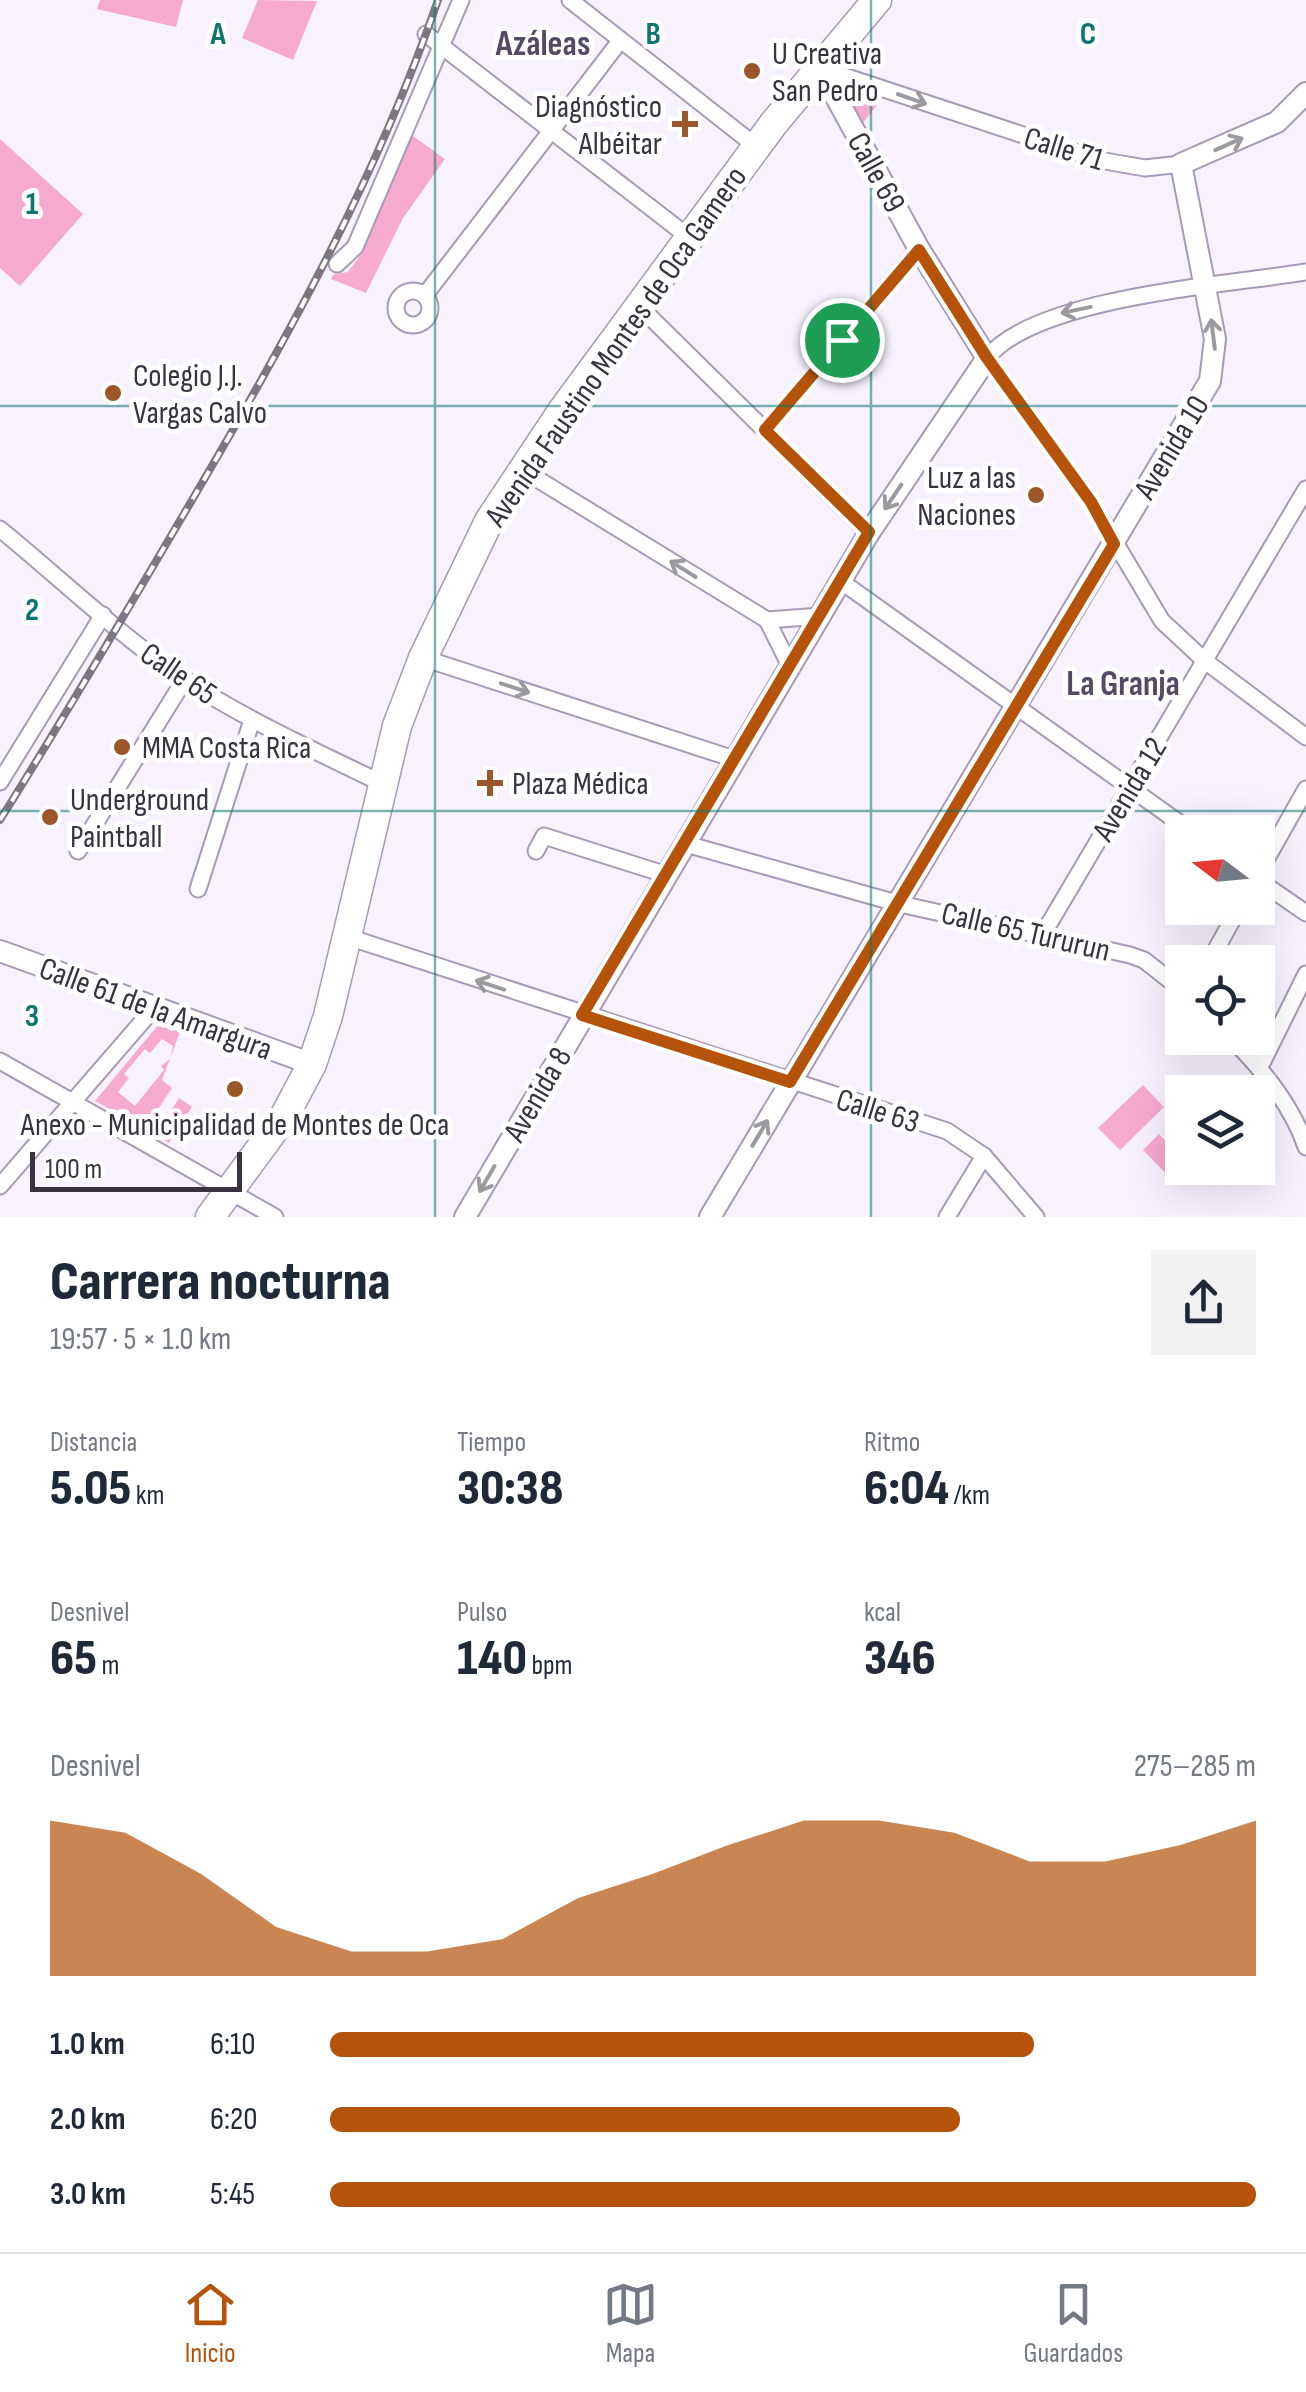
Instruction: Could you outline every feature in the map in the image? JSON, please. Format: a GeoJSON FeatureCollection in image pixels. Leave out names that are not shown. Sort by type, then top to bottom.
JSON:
{"type":"FeatureCollection","features":[{"type":"Feature","properties":{"kind":"highway","name":"Avenida Faustino Montes de Oca Gamero"},"geometry":{"type":"LineString","coordinates":[[210,1217],[285,1116],[312,1064],[348,938],[381,783],[423,658],[472,552],[521,469],[757,146],[877,0]]}},
{"type":"Feature","properties":{"kind":"street"},"geometry":{"type":"LineString","coordinates":[[337,264],[355,246],[460,0]]}},
{"type":"Feature","properties":{"kind":"street"},"geometry":{"type":"LineString","coordinates":[[570,0],[757,146]]}},
{"type":"Feature","properties":{"kind":"street"},"geometry":{"type":"LineString","coordinates":[[426,34],[690,238]]}},
{"type":"Feature","properties":{"kind":"street"},"geometry":{"type":"LineString","coordinates":[[424,296],[620,41]]}},
{"type":"Feature","properties":{"kind":"street","name":"Calle 71"},"geometry":{"type":"LineString","coordinates":[[820,68],[1099,160],[1144,168],[1181,164],[1306,109]]}},
{"type":"Feature","properties":{"kind":"street","name":"Calle 69"},"geometry":{"type":"LineString","coordinates":[[820,68],[919,250],[987,358],[1091,502],[1162,621],[1205,661],[1306,737]]}},
{"type":"Feature","properties":{"kind":"street"},"geometry":{"type":"LineString","coordinates":[[1277,122],[1306,94]]}},
{"type":"Feature","properties":{"kind":"street","name":"Avenida 10"},"geometry":{"type":"LineString","coordinates":[[710,1217],[1210,381],[1215,339],[1181,164]]}},
{"type":"Feature","properties":{"kind":"street"},"geometry":{"type":"LineString","coordinates":[[765,430],[919,250]]}},
{"type":"Feature","properties":{"kind":"street"},"geometry":{"type":"LineString","coordinates":[[987,358],[1002,339],[1068,310],[1306,272]]}},
{"type":"Feature","properties":{"kind":"street"},"geometry":{"type":"LineString","coordinates":[[640,306],[869,532]]}},
{"type":"Feature","properties":{"kind":"street","name":"Avenida 8"},"geometry":{"type":"LineString","coordinates":[[465,1217],[869,532],[987,358]]}},
{"type":"Feature","properties":{"kind":"street"},"geometry":{"type":"LineString","coordinates":[[521,469],[766,620],[790,666]]}},
{"type":"Feature","properties":{"kind":"street","name":"Avenida 12"},"geometry":{"type":"LineString","coordinates":[[1043,934],[1306,489]]}},
{"type":"Feature","properties":{"kind":"street","name":"Calle 65"},"geometry":{"type":"LineString","coordinates":[[0,529],[186,680],[252,720],[381,783]]}},
{"type":"Feature","properties":{"kind":"street"},"geometry":{"type":"LineString","coordinates":[[842,582],[1168,815]]}},
{"type":"Feature","properties":{"kind":"street"},"geometry":{"type":"LineString","coordinates":[[0,782],[5,764],[104,615]]}},
{"type":"Feature","properties":{"kind":"street"},"geometry":{"type":"LineString","coordinates":[[766,620],[821,616]]}},
{"type":"Feature","properties":{"kind":"street"},"geometry":{"type":"LineString","coordinates":[[423,658],[734,759]]}},
{"type":"Feature","properties":{"kind":"street"},"geometry":{"type":"LineString","coordinates":[[78,851],[186,680]]}},
{"type":"Feature","properties":{"kind":"street"},"geometry":{"type":"LineString","coordinates":[[198,889],[252,720]]}},
{"type":"Feature","properties":{"kind":"street"},"geometry":{"type":"LineString","coordinates":[[1275,846],[1306,789]]}},
{"type":"Feature","properties":{"kind":"street"},"geometry":{"type":"LineString","coordinates":[[536,851],[544,836],[667,874]]}},
{"type":"Feature","properties":{"kind":"street","name":"Calle 65 Tururun"},"geometry":{"type":"LineString","coordinates":[[686,844],[900,904],[1144,960],[1165,977]]}},
{"type":"Feature","properties":{"kind":"street"},"geometry":{"type":"LineString","coordinates":[[1275,890],[1306,913]]}},
{"type":"Feature","properties":{"kind":"street","name":"Calle 63"},"geometry":{"type":"LineString","coordinates":[[348,938],[947,1131],[984,1156],[1036,1217]]}},
{"type":"Feature","properties":{"kind":"street","name":"Calle 61 de la Amargura"},"geometry":{"type":"LineString","coordinates":[[0,951],[312,1064]]}},
{"type":"Feature","properties":{"kind":"street"},"geometry":{"type":"LineString","coordinates":[[1260,1067],[1306,974]]}},
{"type":"Feature","properties":{"kind":"street"},"geometry":{"type":"LineString","coordinates":[[0,1186],[154,1008]]}},
{"type":"Feature","properties":{"kind":"street"},"geometry":{"type":"LineString","coordinates":[[1248,1055],[1300,1128],[1306,1147]]}},
{"type":"Feature","properties":{"kind":"street"},"geometry":{"type":"LineString","coordinates":[[0,1060],[275,1217]]}},
{"type":"Feature","properties":{"kind":"street"},"geometry":{"type":"LineString","coordinates":[[947,1217],[984,1156]]}},
{"type":"Feature","properties":{"kind":"shaded area"},"geometry":{"type":"Polygon","coordinates":[[[100,0],[183,0],[176,27],[97,9],[100,0]]]}},
{"type":"Feature","properties":{"kind":"shaded area"},"geometry":{"type":"Polygon","coordinates":[[[258,0],[317,1],[293,60],[242,38],[258,0]]]}},
{"type":"Feature","properties":{"kind":"shaded area"},"geometry":{"type":"Polygon","coordinates":[[[833,81],[882,99],[858,129],[833,81]]]}},
{"type":"Feature","properties":{"kind":"shaded area"},"geometry":{"type":"Polygon","coordinates":[[[410,134],[445,159],[403,218],[366,293],[331,279],[334,274],[348,272],[362,253],[410,134]]]}},
{"type":"Feature","properties":{"kind":"shaded area"},"geometry":{"type":"Polygon","coordinates":[[[0,139],[83,214],[20,286],[0,268],[0,139]]]}},
{"type":"Feature","properties":{"kind":"shaded area"},"geometry":{"type":"Polygon","coordinates":[[[159,1024],[180,1032],[170,1058],[173,1046],[162,1039],[150,1053],[145,1049],[124,1074],[129,1078],[118,1092],[135,1106],[164,1070],[161,1066],[170,1059],[162,1080],[172,1088],[145,1129],[95,1101],[159,1024]]]}},
{"type":"Feature","properties":{"kind":"shaded area"},"geometry":{"type":"Polygon","coordinates":[[[1143,1085],[1164,1107],[1120,1150],[1098,1128],[1143,1085]]]}},
{"type":"Feature","properties":{"kind":"shaded area"},"geometry":{"type":"Polygon","coordinates":[[[179,1098],[192,1107],[169,1143],[157,1135],[179,1098]]]}},
{"type":"Feature","properties":{"kind":"shaded area"},"geometry":{"type":"Polygon","coordinates":[[[1159,1134],[1165,1141],[1165,1173],[1143,1150],[1159,1134]]]}},
{"type":"Feature","properties":{"kind":"railway"},"geometry":{"type":"LineString","coordinates":[[0,820],[230,436],[297,315],[388,129],[438,0]]}},
{"type":"Feature","properties":{"kind":"place","name":"U Creativa San Pedro"},"geometry":{"type":"Point","coordinates":[752,71]}},
{"type":"Feature","properties":{"kind":"place","name":"Diagnóstico Albéitar"},"geometry":{"type":"Point","coordinates":[685,124]}},
{"type":"Feature","properties":{"kind":"place","name":"Colegio J.J. Vargas Calvo"},"geometry":{"type":"Point","coordinates":[113,393]}},
{"type":"Feature","properties":{"kind":"place","name":"Luz a las Naciones"},"geometry":{"type":"Point","coordinates":[1036,495]}},
{"type":"Feature","properties":{"kind":"place","name":"MMA Costa Rica"},"geometry":{"type":"Point","coordinates":[122,747]}},
{"type":"Feature","properties":{"kind":"place","name":"Plaza Médica"},"geometry":{"type":"Point","coordinates":[490,783]}},
{"type":"Feature","properties":{"kind":"place","name":"Underground Paintball"},"geometry":{"type":"Point","coordinates":[50,817]}},
{"type":"Feature","properties":{"kind":"place","name":"Anexo - Municipalidad de Montes de Oca"},"geometry":{"type":"Point","coordinates":[235,1089]}},
{"type":"Feature","properties":{"kind":"district","name":"Azáleas"},"geometry":{"type":"Point","coordinates":[543,43]}},
{"type":"Feature","properties":{"kind":"district","name":"La Granja"},"geometry":{"type":"Point","coordinates":[1123,683]}},
{"type":"Feature","properties":{"kind":"route"},"geometry":{"type":"LineString","coordinates":[[919,250],[987,358],[1091,502],[1114,544],[790,1082],[582,1015],[869,532],[765,430],[842,340],[919,250]]}}]}
